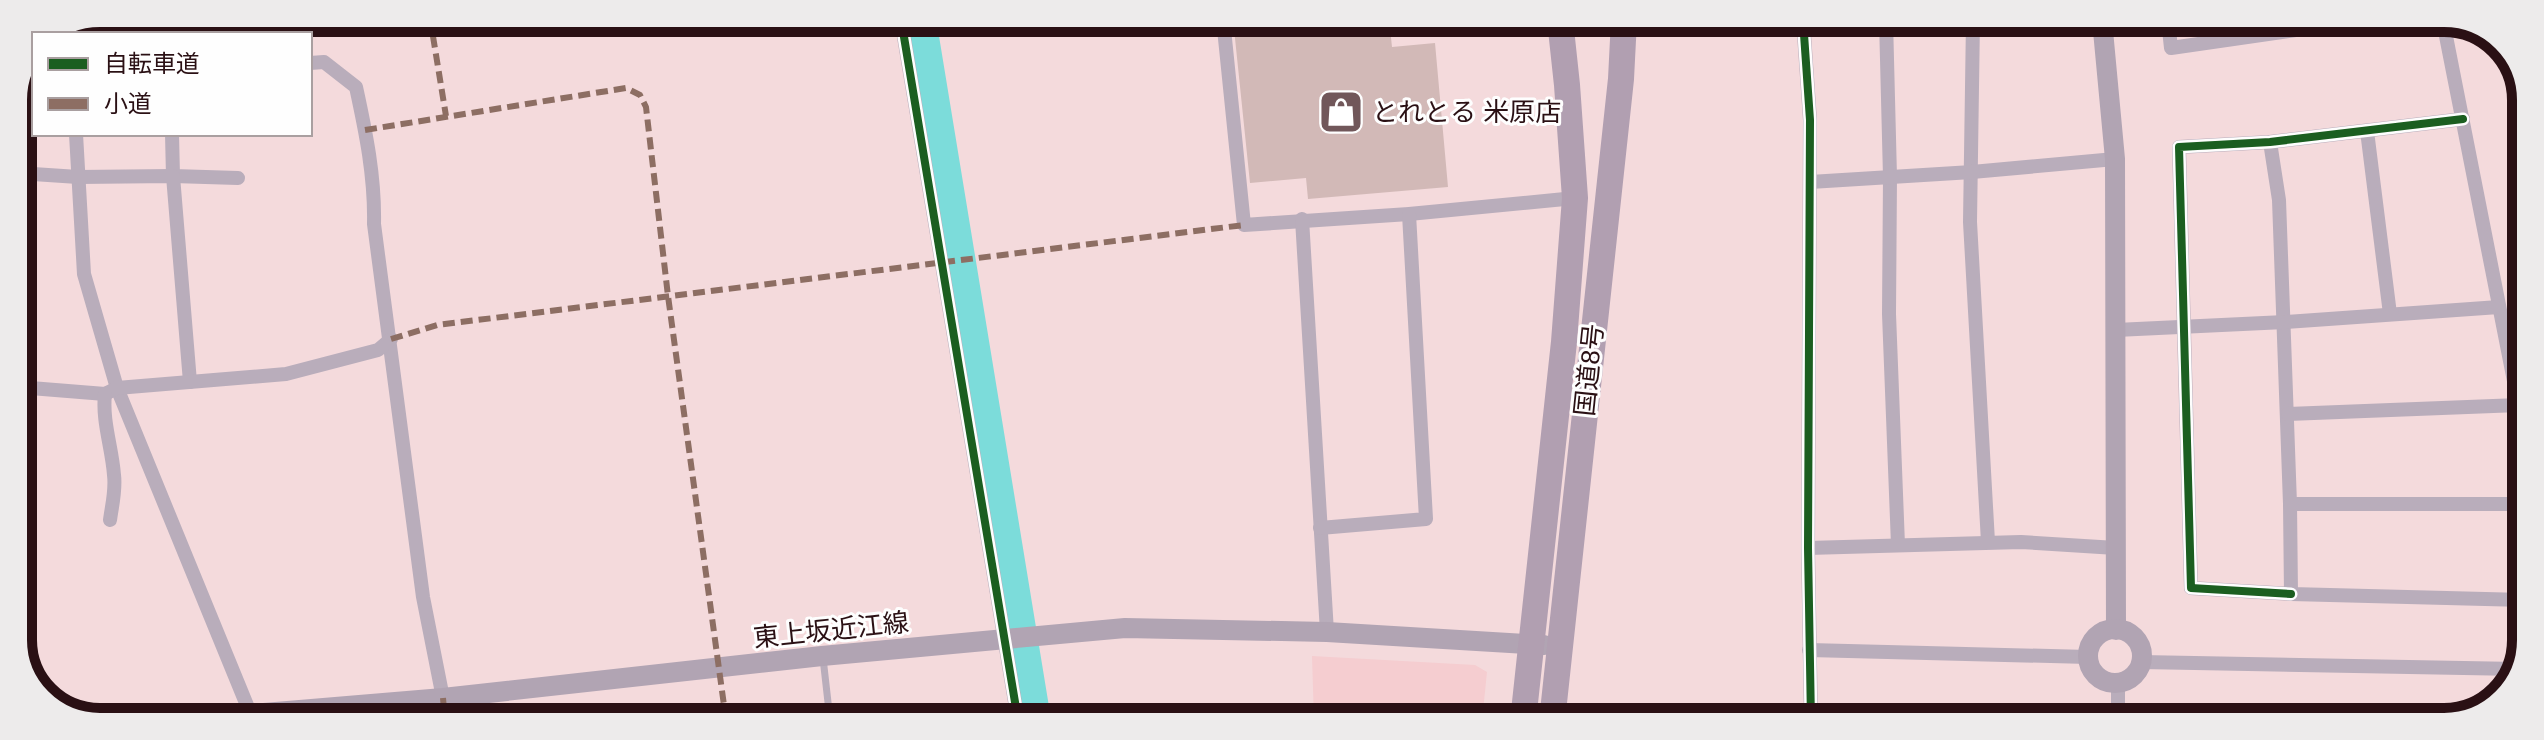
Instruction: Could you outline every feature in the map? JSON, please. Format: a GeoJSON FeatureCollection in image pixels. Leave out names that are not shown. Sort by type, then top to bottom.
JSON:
{"type":"FeatureCollection","features":[{"type":"Feature","properties":{"kind":"highway","name":"国道8号"},"geometry":{"type":"LineString","coordinates":[[1524,708],[1564,342],[1575,198],[1561,32]]}},
{"type":"Feature","properties":{"kind":"highway","name":"国道8号"},"geometry":{"type":"LineString","coordinates":[[1553,708],[1621,79],[1623,32]]}},
{"type":"Feature","properties":{"kind":"main road"},"geometry":{"type":"LineString","coordinates":[[2103,32],[2115,159],[2116,630]]}},
{"type":"Feature","properties":{"kind":"main road","name":"東上坂近江線"},"geometry":{"type":"LineString","coordinates":[[342,708],[822,656],[1125,628],[1327,632],[1560,645]]}},
{"type":"Feature","properties":{"kind":"main road"},"geometry":{"type":"LineString","coordinates":[[2116,630],[2124,631],[2136,640],[2142,654],[2133,676],[2118,683],[2101,679],[2090,666],[2088,657],[2093,641],[2099,635],[2116,630]]}},
{"type":"Feature","properties":{"kind":"street"},"geometry":{"type":"LineString","coordinates":[[903,32],[1016,637],[1018,708]]}},
{"type":"Feature","properties":{"kind":"street"},"geometry":{"type":"LineString","coordinates":[[1224,32],[1244,225],[1409,214],[1575,198]]}},
{"type":"Feature","properties":{"kind":"street"},"geometry":{"type":"LineString","coordinates":[[1804,32],[1810,120],[1808,548],[1811,708]]}},
{"type":"Feature","properties":{"kind":"street"},"geometry":{"type":"LineString","coordinates":[[1886,32],[1889,314],[1898,545]]}},
{"type":"Feature","properties":{"kind":"street"},"geometry":{"type":"LineString","coordinates":[[1973,32],[1970,222],[1988,542]]}},
{"type":"Feature","properties":{"kind":"street"},"geometry":{"type":"LineString","coordinates":[[2169,32],[2171,48],[2237,32]]}},
{"type":"Feature","properties":{"kind":"street"},"geometry":{"type":"LineString","coordinates":[[2445,32],[2512,371]]}},
{"type":"Feature","properties":{"kind":"street"},"geometry":{"type":"LineString","coordinates":[[312,63],[324,62],[356,87],[375,190],[374,224],[423,597],[443,698]]}},
{"type":"Feature","properties":{"kind":"street"},"geometry":{"type":"LineString","coordinates":[[2463,119],[2270,142],[2179,147],[2191,588],[2512,600]]}},
{"type":"Feature","properties":{"kind":"street"},"geometry":{"type":"LineString","coordinates":[[2367,131],[2390,314]]}},
{"type":"Feature","properties":{"kind":"street"},"geometry":{"type":"LineString","coordinates":[[76,136],[84,274],[111,391],[248,708]]}},
{"type":"Feature","properties":{"kind":"street"},"geometry":{"type":"LineString","coordinates":[[172,136],[190,382]]}},
{"type":"Feature","properties":{"kind":"street"},"geometry":{"type":"LineString","coordinates":[[2270,142],[2279,200],[2285,322],[2291,594]]}},
{"type":"Feature","properties":{"kind":"street"},"geometry":{"type":"LineString","coordinates":[[1810,182],[2115,159]]}},
{"type":"Feature","properties":{"kind":"street"},"geometry":{"type":"LineString","coordinates":[[32,174],[238,178]]}},
{"type":"Feature","properties":{"kind":"street"},"geometry":{"type":"LineString","coordinates":[[1320,528],[1426,519],[1409,214]]}},
{"type":"Feature","properties":{"kind":"street"},"geometry":{"type":"LineString","coordinates":[[1302,219],[1327,632]]}},
{"type":"Feature","properties":{"kind":"street"},"geometry":{"type":"LineString","coordinates":[[2116,330],[2499,307]]}},
{"type":"Feature","properties":{"kind":"street"},"geometry":{"type":"LineString","coordinates":[[32,388],[111,391],[286,374],[378,350],[391,339]]}},
{"type":"Feature","properties":{"kind":"street"},"geometry":{"type":"LineString","coordinates":[[110,520],[115,480],[104,408],[111,391]]}},
{"type":"Feature","properties":{"kind":"street"},"geometry":{"type":"LineString","coordinates":[[2288,414],[2512,405]]}},
{"type":"Feature","properties":{"kind":"street"},"geometry":{"type":"LineString","coordinates":[[2290,504],[2512,504]]}},
{"type":"Feature","properties":{"kind":"street"},"geometry":{"type":"LineString","coordinates":[[1808,548],[1988,542],[2116,548]]}},
{"type":"Feature","properties":{"kind":"street"},"geometry":{"type":"LineString","coordinates":[[1809,650],[2088,657]]}},
{"type":"Feature","properties":{"kind":"street"},"geometry":{"type":"LineString","coordinates":[[2141,662],[2506,669]]}},
{"type":"Feature","properties":{"kind":"street"},"geometry":{"type":"LineString","coordinates":[[2118,683],[2118,708]]}},
{"type":"Feature","properties":{"kind":"lane"},"geometry":{"type":"LineString","coordinates":[[822,656],[828,708]]}},
{"type":"Feature","properties":{"kind":"path"},"geometry":{"type":"LineString","coordinates":[[2086,703],[2086,708]]}},
{"type":"Feature","properties":{"kind":"shaded area"},"geometry":{"type":"Polygon","coordinates":[[[1312,656],[1475,665],[1487,672],[1483,708],[1314,708],[1312,656]]]}},
{"type":"Feature","properties":{"kind":"building","name":"とれとる 米原店"},"geometry":{"type":"Polygon","coordinates":[[[1234,32],[1390,32],[1392,47],[1435,43],[1448,187],[1308,199],[1306,178],[1250,183],[1234,32]]]}},
{"type":"Feature","properties":{"kind":"waterway"},"geometry":{"type":"LineString","coordinates":[[922,32],[1033,708]]}},
{"type":"Feature","properties":{"kind":"marked path"},"geometry":{"type":"LineString","coordinates":[[432,32],[446,116]]}},
{"type":"Feature","properties":{"kind":"marked path"},"geometry":{"type":"LineString","coordinates":[[365,130],[626,88],[640,95],[646,107],[668,296],[724,708]]}},
{"type":"Feature","properties":{"kind":"marked path"},"geometry":{"type":"LineString","coordinates":[[391,339],[437,325],[1244,225]]}},
{"type":"Feature","properties":{"kind":"marked path"},"geometry":{"type":"LineString","coordinates":[[443,698],[444,708]]}},
{"type":"Feature","properties":{"kind":"cycle path"},"geometry":{"type":"LineString","coordinates":[[903,32],[1016,708]]}},
{"type":"Feature","properties":{"kind":"cycle path"},"geometry":{"type":"LineString","coordinates":[[1804,32],[1810,120],[1808,548],[1811,708]]}},
{"type":"Feature","properties":{"kind":"cycle path"},"geometry":{"type":"LineString","coordinates":[[2291,594],[2191,588],[2179,147],[2270,142],[2463,119]]}},
{"type":"Feature","properties":{"kind":"place","name":"とれとる 米原店"},"geometry":{"type":"Point","coordinates":[1341,112]}}]}
